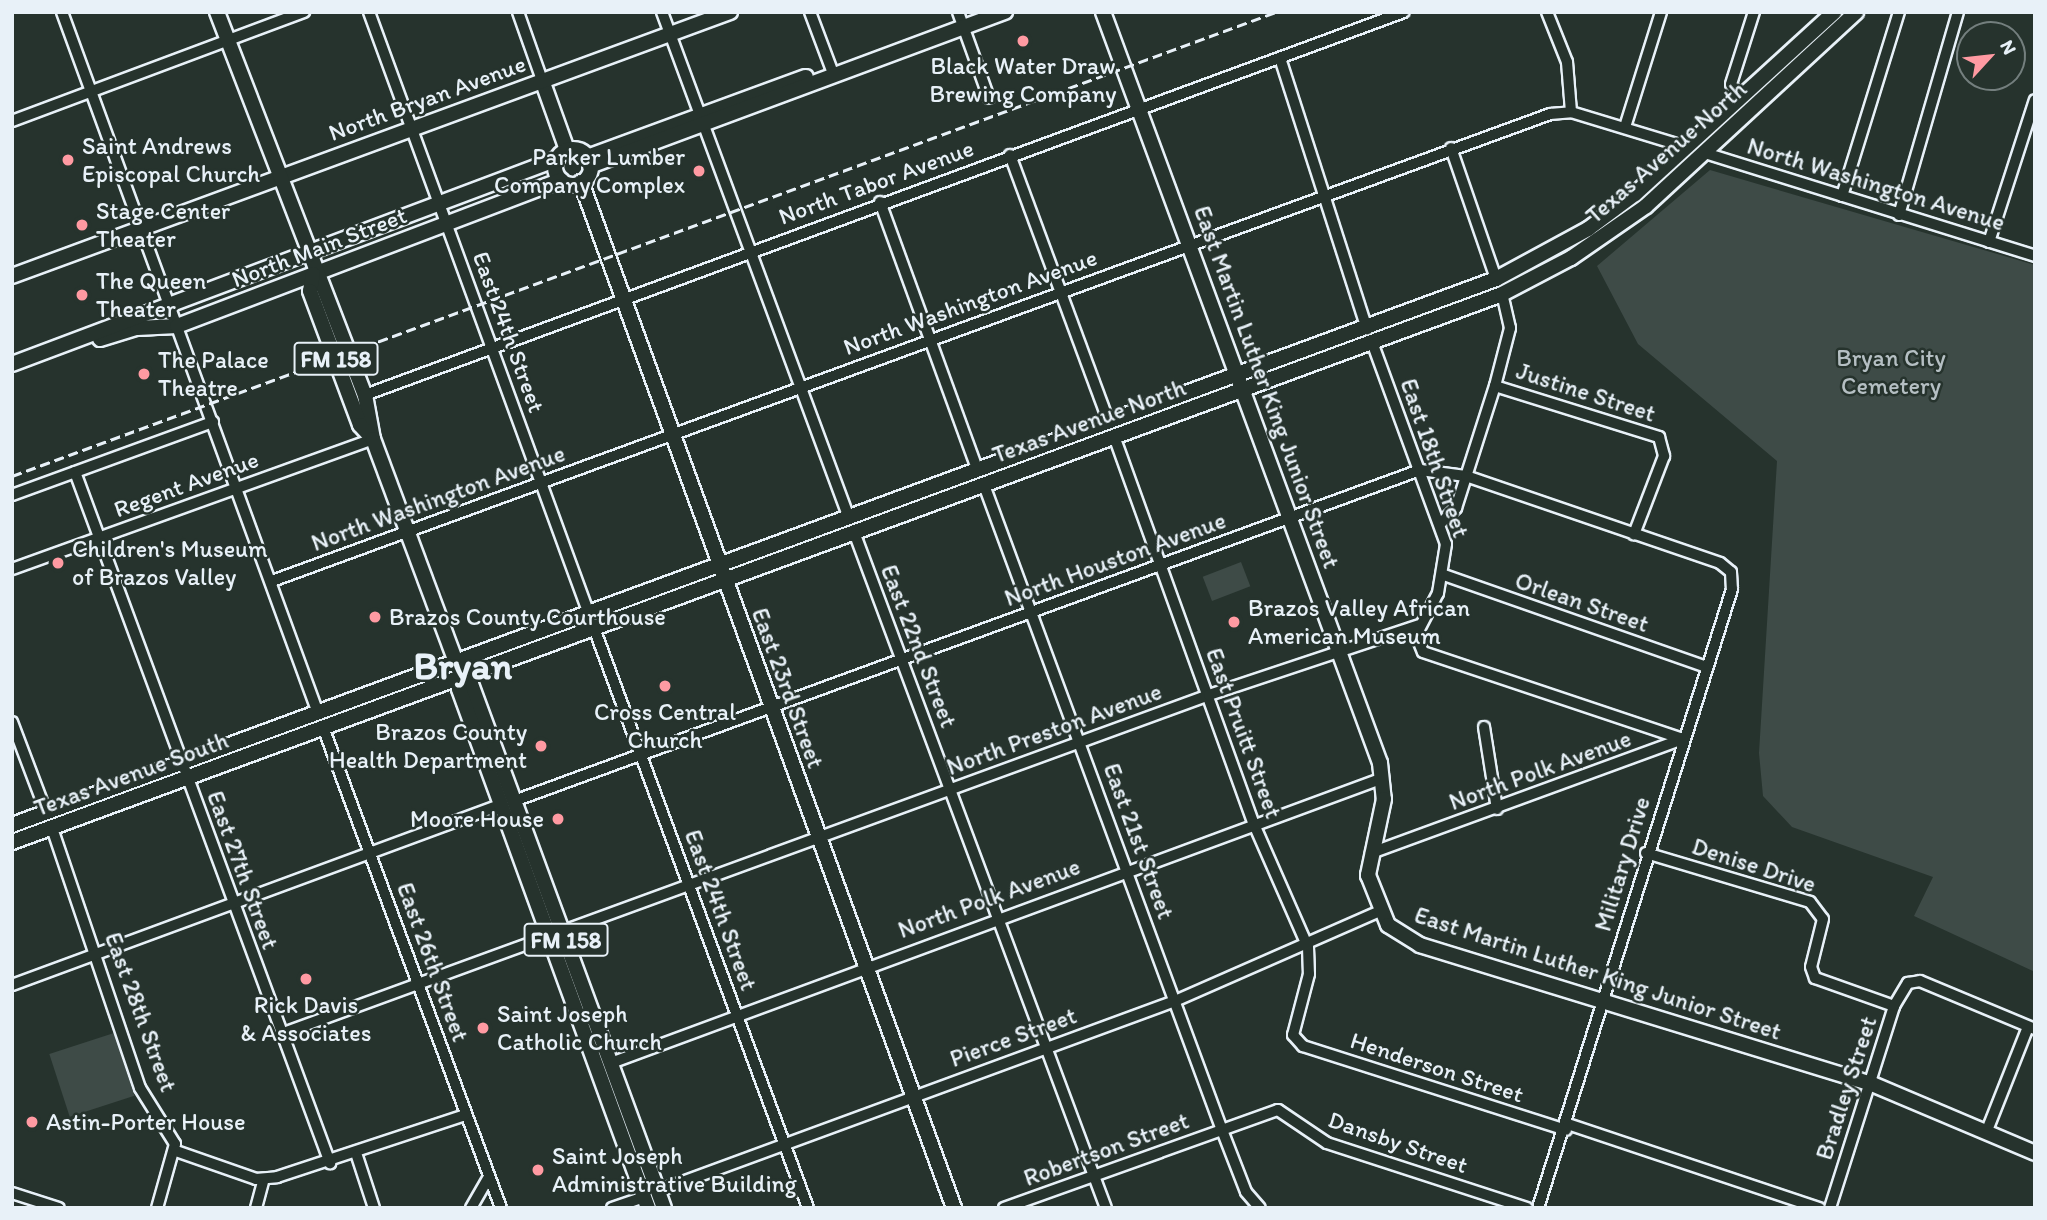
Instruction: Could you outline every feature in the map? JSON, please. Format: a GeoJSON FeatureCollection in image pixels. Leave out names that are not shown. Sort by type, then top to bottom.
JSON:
{"type":"FeatureCollection","features":[{"type":"Feature","properties":{"kind":"street"},"geometry":{"type":"LineString","coordinates":[[62,12],[272,580],[318,713]]}},
{"type":"Feature","properties":{"kind":"street","name":"FM 158"},"geometry":{"type":"LineString","coordinates":[[217,12],[313,274],[325,286],[365,395],[373,439],[459,670],[458,689],[507,803],[555,933],[646,1202]]}},
{"type":"Feature","properties":{"kind":"street"},"geometry":{"type":"LineString","coordinates":[[12,121],[304,12]]}},
{"type":"Feature","properties":{"kind":"street","name":"East 24th Street"},"geometry":{"type":"LineString","coordinates":[[369,12],[808,1208]]}},
{"type":"Feature","properties":{"kind":"street"},"geometry":{"type":"LineString","coordinates":[[518,12],[542,80],[562,155],[561,180],[581,182],[589,161]]}},
{"type":"Feature","properties":{"kind":"street","name":"East 22nd Street"},"geometry":{"type":"LineString","coordinates":[[663,12],[749,251],[1106,1208]]}},
{"type":"Feature","properties":{"kind":"street","name":"North Bryan Avenue"},"geometry":{"type":"LineString","coordinates":[[12,276],[730,12]]}},
{"type":"Feature","properties":{"kind":"street"},"geometry":{"type":"LineString","coordinates":[[810,12],[833,71]]}},
{"type":"Feature","properties":{"kind":"street"},"geometry":{"type":"LineString","coordinates":[[562,155],[589,161],[833,71],[978,12]]}},
{"type":"Feature","properties":{"kind":"street"},"geometry":{"type":"LineString","coordinates":[[961,19],[1005,12]]}},
{"type":"Feature","properties":{"kind":"street","name":"East Martin Luther King Junior Street"},"geometry":{"type":"LineString","coordinates":[[1103,12],[1242,381],[1339,648],[1382,778],[1382,818],[1371,853],[1368,875],[1378,912],[1420,945],[1603,999],[1872,1084],[2035,1153]]}},
{"type":"Feature","properties":{"kind":"street","name":"North Tabor Avenue"},"geometry":{"type":"LineString","coordinates":[[365,395],[880,202],[1140,110],[1404,12]]}},
{"type":"Feature","properties":{"kind":"street"},"geometry":{"type":"LineString","coordinates":[[1547,12],[1567,62],[1571,112],[1686,148],[1678,166],[1594,235],[1590,247]]}},
{"type":"Feature","properties":{"kind":"street"},"geometry":{"type":"LineString","coordinates":[[1625,127],[1661,12]]}},
{"type":"Feature","properties":{"kind":"street"},"geometry":{"type":"LineString","coordinates":[[1740,99],[1731,84],[1754,12]]}},
{"type":"Feature","properties":{"kind":"street","name":"Texas Avenue North"},"geometry":{"type":"LineString","coordinates":[[1370,335],[1496,279],[1588,229],[1686,148],[1834,12]]}},
{"type":"Feature","properties":{"kind":"street","name":"Texas Avenue North"},"geometry":{"type":"LineString","coordinates":[[265,749],[459,670],[1242,381],[1370,335],[1502,294],[1590,247],[1705,153],[1856,12]]}},
{"type":"Feature","properties":{"kind":"street"},"geometry":{"type":"LineString","coordinates":[[1842,196],[1899,12]]}},
{"type":"Feature","properties":{"kind":"street"},"geometry":{"type":"LineString","coordinates":[[1899,215],[1958,12]]}},
{"type":"Feature","properties":{"kind":"street"},"geometry":{"type":"LineString","coordinates":[[961,19],[989,98]]}},
{"type":"Feature","properties":{"kind":"street","name":"East 18th Street"},"geometry":{"type":"LineString","coordinates":[[1280,58],[1322,196],[1440,524],[1444,575],[1419,625]]}},
{"type":"Feature","properties":{"kind":"street"},"geometry":{"type":"LineString","coordinates":[[1705,153],[1708,138],[1770,81],[1774,67]]}},
{"type":"Feature","properties":{"kind":"street"},"geometry":{"type":"LineString","coordinates":[[1989,242],[2035,100]]}},
{"type":"Feature","properties":{"kind":"street","name":"North Washington Avenue"},"geometry":{"type":"LineString","coordinates":[[272,580],[1451,148],[1571,112]]}},
{"type":"Feature","properties":{"kind":"street"},"geometry":{"type":"LineString","coordinates":[[1451,148],[1496,279]]}},
{"type":"Feature","properties":{"kind":"street","name":"North Washington Avenue"},"geometry":{"type":"LineString","coordinates":[[1705,153],[2035,256]]}},
{"type":"Feature","properties":{"kind":"street","name":"North Main Street"},"geometry":{"type":"LineString","coordinates":[[28,358],[562,155]]}},
{"type":"Feature","properties":{"kind":"street","name":"East Pruitt Street"},"geometry":{"type":"LineString","coordinates":[[1010,155],[1209,695],[1253,822],[1308,947],[1309,974],[1291,1029],[1297,1041]]}},
{"type":"Feature","properties":{"kind":"street","name":"North Main Street"},"geometry":{"type":"LineString","coordinates":[[28,358],[136,328],[177,326],[561,180]]}},
{"type":"Feature","properties":{"kind":"street","name":"East 23rd Street"},"geometry":{"type":"LineString","coordinates":[[581,182],[954,1208]]}},
{"type":"Feature","properties":{"kind":"street","name":"East 21st Street"},"geometry":{"type":"LineString","coordinates":[[880,202],[1222,1130],[1246,1192],[1260,1208]]}},
{"type":"Feature","properties":{"kind":"street","name":"FM 158"},"geometry":{"type":"LineString","coordinates":[[313,274],[310,291],[360,425],[373,439]]}},
{"type":"Feature","properties":{"kind":"street"},"geometry":{"type":"LineString","coordinates":[[1440,524],[1457,508],[1495,386],[1510,328],[1502,294]]}},
{"type":"Feature","properties":{"kind":"street"},"geometry":{"type":"LineString","coordinates":[[12,364],[28,358]]}},
{"type":"Feature","properties":{"kind":"street","name":"Justine Street"},"geometry":{"type":"LineString","coordinates":[[1495,386],[1663,442],[1634,534]]}},
{"type":"Feature","properties":{"kind":"street"},"geometry":{"type":"LineString","coordinates":[[12,495],[214,422]]}},
{"type":"Feature","properties":{"kind":"street","name":"Regent Avenue"},"geometry":{"type":"LineString","coordinates":[[12,569],[373,439]]}},
{"type":"Feature","properties":{"kind":"street","name":"North Houston Avenue"},"geometry":{"type":"LineString","coordinates":[[12,985],[641,752],[1161,566],[1420,470],[1466,475],[1720,562],[1731,572]]}},
{"type":"Feature","properties":{"kind":"street","name":"East 27th Street"},"geometry":{"type":"LineString","coordinates":[[75,472],[330,1163]]}},
{"type":"Feature","properties":{"kind":"street","name":"Military Drive"},"geometry":{"type":"LineString","coordinates":[[1538,1208],[1567,1127],[1646,853],[1732,589],[1731,572]]}},
{"type":"Feature","properties":{"kind":"street","name":"Orlean Street"},"geometry":{"type":"LineString","coordinates":[[1444,575],[1707,667]]}},
{"type":"Feature","properties":{"kind":"street"},"geometry":{"type":"LineString","coordinates":[[1419,625],[1418,645],[1428,657],[1683,738]]}},
{"type":"Feature","properties":{"kind":"street","name":"North Preston Avenue"},"geometry":{"type":"LineString","coordinates":[[281,1034],[1339,648],[1419,625]]}},
{"type":"Feature","properties":{"kind":"street","name":"Texas Avenue North"},"geometry":{"type":"LineString","coordinates":[[260,734],[318,713],[459,670]]}},
{"type":"Feature","properties":{"kind":"street"},"geometry":{"type":"LineString","coordinates":[[12,722],[46,812]]}},
{"type":"Feature","properties":{"kind":"street","name":"East 26th Street"},"geometry":{"type":"LineString","coordinates":[[323,727],[489,1177]]}},
{"type":"Feature","properties":{"kind":"street"},"geometry":{"type":"LineString","coordinates":[[1484,727],[1497,809]]}},
{"type":"Feature","properties":{"kind":"street","name":"Texas Avenue South"},"geometry":{"type":"LineString","coordinates":[[12,842],[52,828],[260,734]]}},
{"type":"Feature","properties":{"kind":"street","name":"North Polk Avenue"},"geometry":{"type":"LineString","coordinates":[[1371,853],[1497,809],[1683,738]]}},
{"type":"Feature","properties":{"kind":"street","name":"Texas Avenue South"},"geometry":{"type":"LineString","coordinates":[[12,825],[184,770],[265,749]]}},
{"type":"Feature","properties":{"kind":"street","name":"North Polk Avenue"},"geometry":{"type":"LineString","coordinates":[[611,1063],[866,965],[1253,822],[1382,778]]}},
{"type":"Feature","properties":{"kind":"street","name":"East 28th Street"},"geometry":{"type":"LineString","coordinates":[[52,828],[140,1088],[176,1151]]}},
{"type":"Feature","properties":{"kind":"street","name":"Denise Drive"},"geometry":{"type":"LineString","coordinates":[[1646,853],[1811,902],[1823,919],[1811,967],[1815,978],[1894,1006]]}},
{"type":"Feature","properties":{"kind":"street","name":"Pierce Street"},"geometry":{"type":"LineString","coordinates":[[658,1191],[1175,1000],[1308,947],[1378,912]]}},
{"type":"Feature","properties":{"kind":"street","name":"FM 158"},"geometry":{"type":"LineString","coordinates":[[555,933],[611,1063],[664,1208]]}},
{"type":"Feature","properties":{"kind":"street","name":"Bradley Street"},"geometry":{"type":"LineString","coordinates":[[1829,1208],[1872,1084],[1894,1006],[1908,983],[1920,981],[2032,1028]]}},
{"type":"Feature","properties":{"kind":"street"},"geometry":{"type":"LineString","coordinates":[[1986,1133],[2032,1028]]}},
{"type":"Feature","properties":{"kind":"street","name":"Henderson Street"},"geometry":{"type":"LineString","coordinates":[[1297,1041],[1819,1208]]}},
{"type":"Feature","properties":{"kind":"street","name":"Dansby Street"},"geometry":{"type":"LineString","coordinates":[[1222,1130],[1278,1110],[1327,1143],[1527,1208]]}},
{"type":"Feature","properties":{"kind":"street"},"geometry":{"type":"LineString","coordinates":[[158,1208],[176,1151],[264,1179],[357,1156],[466,1115]]}},
{"type":"Feature","properties":{"kind":"street","name":"Robertson Street"},"geometry":{"type":"LineString","coordinates":[[1004,1208],[1222,1130]]}},
{"type":"Feature","properties":{"kind":"street"},"geometry":{"type":"LineString","coordinates":[[357,1156],[374,1208]]}},
{"type":"Feature","properties":{"kind":"street"},"geometry":{"type":"LineString","coordinates":[[471,1208],[489,1177]]}},
{"type":"Feature","properties":{"kind":"street"},"geometry":{"type":"LineString","coordinates":[[489,1177],[501,1208]]}},
{"type":"Feature","properties":{"kind":"street"},"geometry":{"type":"LineString","coordinates":[[256,1208],[264,1179]]}},
{"type":"Feature","properties":{"kind":"street"},"geometry":{"type":"LineString","coordinates":[[12,1193],[59,1208]]}},
{"type":"Feature","properties":{"kind":"street"},"geometry":{"type":"LineString","coordinates":[[612,1208],[646,1202]]}},
{"type":"Feature","properties":{"kind":"green space","name":"Bryan City Cemetery"},"geometry":{"type":"Polygon","coordinates":[[[1710,170],[2035,265],[2035,972],[1914,916],[1933,877],[1792,827],[1763,796],[1759,753],[1777,461],[1638,344],[1597,266],[1710,170]]]}},
{"type":"Feature","properties":{"kind":"green space"},"geometry":{"type":"Polygon","coordinates":[[[1241,562],[1250,586],[1212,601],[1203,577],[1241,562]]]}},
{"type":"Feature","properties":{"kind":"green space"},"geometry":{"type":"Polygon","coordinates":[[[114,1033],[134,1096],[70,1117],[49,1054],[114,1033]]]}},
{"type":"Feature","properties":{"kind":"railway"},"geometry":{"type":"LineString","coordinates":[[12,476],[1276,12]]}},
{"type":"Feature","properties":{"kind":"place","name":"Black Water Draw Brewing Company"},"geometry":{"type":"Point","coordinates":[1023,41]}},
{"type":"Feature","properties":{"kind":"place","name":"Saint Andrews Episcopal Church"},"geometry":{"type":"Point","coordinates":[68,160]}},
{"type":"Feature","properties":{"kind":"place","name":"Parker Lumber Company Complex"},"geometry":{"type":"Point","coordinates":[699,171]}},
{"type":"Feature","properties":{"kind":"place","name":"Stage Center Theater"},"geometry":{"type":"Point","coordinates":[82,225]}},
{"type":"Feature","properties":{"kind":"place","name":"The Queen Theater"},"geometry":{"type":"Point","coordinates":[82,295]}},
{"type":"Feature","properties":{"kind":"place","name":"The Palace Theatre"},"geometry":{"type":"Point","coordinates":[144,374]}},
{"type":"Feature","properties":{"kind":"place","name":"Children's Museum of Brazos Valley"},"geometry":{"type":"Point","coordinates":[58,563]}},
{"type":"Feature","properties":{"kind":"place","name":"Brazos County Courthouse"},"geometry":{"type":"Point","coordinates":[375,617]}},
{"type":"Feature","properties":{"kind":"place","name":"Brazos Valley African American Museum"},"geometry":{"type":"Point","coordinates":[1234,622]}},
{"type":"Feature","properties":{"kind":"place","name":"Cross Central Church"},"geometry":{"type":"Point","coordinates":[665,686]}},
{"type":"Feature","properties":{"kind":"place","name":"Brazos County Health Department"},"geometry":{"type":"Point","coordinates":[541,746]}},
{"type":"Feature","properties":{"kind":"place","name":"Moore House"},"geometry":{"type":"Point","coordinates":[558,819]}},
{"type":"Feature","properties":{"kind":"place","name":"Rick Davis & Associates"},"geometry":{"type":"Point","coordinates":[306,979]}},
{"type":"Feature","properties":{"kind":"place","name":"Saint Joseph Catholic Church"},"geometry":{"type":"Point","coordinates":[483,1028]}},
{"type":"Feature","properties":{"kind":"place","name":"Astin-Porter House"},"geometry":{"type":"Point","coordinates":[32,1122]}},
{"type":"Feature","properties":{"kind":"place","name":"Saint Joseph Administrative Building"},"geometry":{"type":"Point","coordinates":[538,1170]}},
{"type":"Feature","properties":{"kind":"district","name":"Bryan"},"geometry":{"type":"Point","coordinates":[463,667]}}]}
